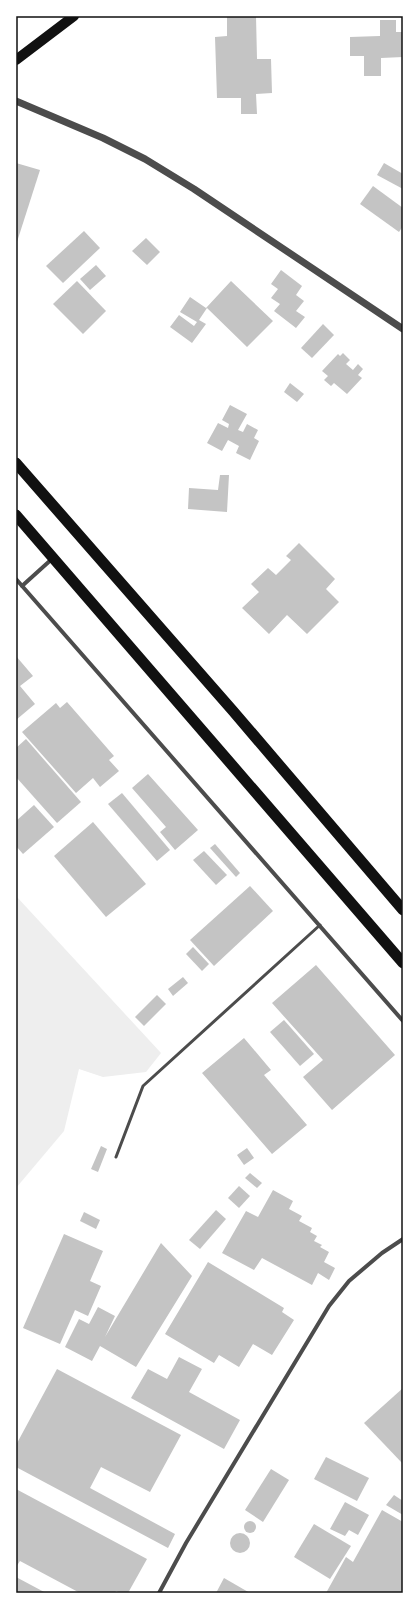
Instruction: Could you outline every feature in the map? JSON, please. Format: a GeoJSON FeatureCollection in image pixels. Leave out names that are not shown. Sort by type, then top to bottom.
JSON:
{"type":"FeatureCollection","features":[{"type":"Feature","properties":{"kind":"highway"},"geometry":{"type":"LineString","coordinates":[[16,463],[233,711],[403,910]]}},
{"type":"Feature","properties":{"kind":"highway"},"geometry":{"type":"LineString","coordinates":[[16,515],[403,963]]}},
{"type":"Feature","properties":{"kind":"main road"},"geometry":{"type":"LineString","coordinates":[[16,60],[74,16]]}},
{"type":"Feature","properties":{"kind":"street"},"geometry":{"type":"LineString","coordinates":[[16,101],[104,138],[145,158],[194,189],[403,329]]}},
{"type":"Feature","properties":{"kind":"street"},"geometry":{"type":"LineString","coordinates":[[22,586],[53,558]]}},
{"type":"Feature","properties":{"kind":"street"},"geometry":{"type":"LineString","coordinates":[[16,579],[403,1021]]}},
{"type":"Feature","properties":{"kind":"street"},"geometry":{"type":"LineString","coordinates":[[159,1593],[186,1543],[328,1306],[349,1281],[382,1253],[403,1239]]}},
{"type":"Feature","properties":{"kind":"lane"},"geometry":{"type":"LineString","coordinates":[[116,1157],[143,1086],[320,925]]}},
{"type":"Feature","properties":{"kind":"shaded area"},"geometry":{"type":"Polygon","coordinates":[[[16,896],[161,1053],[146,1072],[103,1077],[79,1069],[64,1131],[16,1188],[16,896]]]}},
{"type":"Feature","properties":{"kind":"building"},"geometry":{"type":"Polygon","coordinates":[[[227,16],[256,16],[257,59],[271,59],[272,93],[256,94],[257,114],[241,114],[241,98],[217,98],[215,37],[227,36],[227,16]]]}},
{"type":"Feature","properties":{"kind":"building"},"geometry":{"type":"Polygon","coordinates":[[[380,20],[396,20],[396,32],[403,32],[403,57],[381,58],[381,76],[364,76],[364,56],[350,56],[350,37],[380,36],[380,20]]]}},
{"type":"Feature","properties":{"kind":"building"},"geometry":{"type":"Polygon","coordinates":[[[16,163],[40,170],[16,245],[16,163]]]}},
{"type":"Feature","properties":{"kind":"building"},"geometry":{"type":"Polygon","coordinates":[[[384,163],[403,174],[403,189],[377,175],[384,163]]]}},
{"type":"Feature","properties":{"kind":"building"},"geometry":{"type":"Polygon","coordinates":[[[373,186],[403,208],[403,226],[399,232],[360,204],[373,186]]]}},
{"type":"Feature","properties":{"kind":"building"},"geometry":{"type":"Polygon","coordinates":[[[84,231],[100,248],[63,283],[46,266],[84,231]]]}},
{"type":"Feature","properties":{"kind":"building"},"geometry":{"type":"Polygon","coordinates":[[[146,238],[160,252],[147,265],[132,251],[146,238]]]}},
{"type":"Feature","properties":{"kind":"building"},"geometry":{"type":"Polygon","coordinates":[[[96,265],[106,276],[90,290],[80,279],[96,265]]]}},
{"type":"Feature","properties":{"kind":"building"},"geometry":{"type":"Polygon","coordinates":[[[281,270],[302,286],[296,295],[304,301],[296,311],[305,317],[296,328],[274,311],[280,304],[271,298],[278,289],[271,284],[281,270]]]}},
{"type":"Feature","properties":{"kind":"building"},"geometry":{"type":"Polygon","coordinates":[[[77,281],[106,311],[83,334],[53,304],[77,281]]]}},
{"type":"Feature","properties":{"kind":"building"},"geometry":{"type":"Polygon","coordinates":[[[231,281],[273,321],[247,347],[207,308],[199,320],[206,324],[192,343],[170,327],[179,315],[194,326],[197,322],[180,312],[190,297],[206,308],[231,281]]]}},
{"type":"Feature","properties":{"kind":"building"},"geometry":{"type":"Polygon","coordinates":[[[323,324],[334,335],[312,358],[301,348],[323,324]]]}},
{"type":"Feature","properties":{"kind":"building"},"geometry":{"type":"Polygon","coordinates":[[[343,353],[350,360],[346,364],[353,370],[358,364],[363,369],[358,375],[362,378],[347,394],[334,383],[331,386],[324,380],[328,376],[322,371],[338,354],[340,356],[343,353]]]}},
{"type":"Feature","properties":{"kind":"building"},"geometry":{"type":"Polygon","coordinates":[[[290,383],[304,394],[297,402],[284,392],[290,383]]]}},
{"type":"Feature","properties":{"kind":"building"},"geometry":{"type":"Polygon","coordinates":[[[230,405],[247,414],[238,430],[243,432],[247,424],[258,430],[254,438],[259,441],[250,460],[236,453],[239,446],[228,440],[222,451],[207,443],[218,423],[228,428],[229,424],[222,420],[230,405]]]}},
{"type":"Feature","properties":{"kind":"building"},"geometry":{"type":"Polygon","coordinates":[[[220,475],[229,475],[227,512],[188,509],[189,488],[218,490],[220,475]]]}},
{"type":"Feature","properties":{"kind":"building"},"geometry":{"type":"Polygon","coordinates":[[[299,543],[335,579],[326,589],[339,602],[307,634],[287,615],[269,634],[242,608],[259,592],[251,584],[268,568],[276,575],[291,560],[286,556],[299,543]]]}},
{"type":"Feature","properties":{"kind":"building"},"geometry":{"type":"Polygon","coordinates":[[[16,656],[33,676],[20,686],[35,704],[16,720],[16,656]]]}},
{"type":"Feature","properties":{"kind":"building"},"geometry":{"type":"Polygon","coordinates":[[[67,702],[114,756],[109,760],[119,771],[100,787],[93,778],[76,793],[22,732],[56,703],[60,708],[67,702]]]}},
{"type":"Feature","properties":{"kind":"building"},"geometry":{"type":"Polygon","coordinates":[[[26,739],[81,802],[57,823],[16,777],[16,748],[26,739]]]}},
{"type":"Feature","properties":{"kind":"building"},"geometry":{"type":"Polygon","coordinates":[[[148,774],[198,830],[175,850],[160,832],[166,827],[132,788],[148,774]]]}},
{"type":"Feature","properties":{"kind":"building"},"geometry":{"type":"Polygon","coordinates":[[[122,793],[170,850],[157,861],[108,804],[122,793]]]}},
{"type":"Feature","properties":{"kind":"building"},"geometry":{"type":"Polygon","coordinates":[[[34,805],[54,827],[23,854],[16,846],[16,821],[34,805]]]}},
{"type":"Feature","properties":{"kind":"building"},"geometry":{"type":"Polygon","coordinates":[[[93,822],[146,884],[106,917],[54,856],[93,822]]]}},
{"type":"Feature","properties":{"kind":"building"},"geometry":{"type":"Polygon","coordinates":[[[215,844],[240,873],[236,877],[210,848],[215,844]]]}},
{"type":"Feature","properties":{"kind":"building"},"geometry":{"type":"Polygon","coordinates":[[[204,851],[227,875],[216,885],[193,860],[204,851]]]}},
{"type":"Feature","properties":{"kind":"building"},"geometry":{"type":"Polygon","coordinates":[[[250,886],[273,911],[214,966],[190,940],[250,886]]]}},
{"type":"Feature","properties":{"kind":"building"},"geometry":{"type":"Polygon","coordinates":[[[193,947],[209,964],[202,971],[186,954],[193,947]]]}},
{"type":"Feature","properties":{"kind":"building"},"geometry":{"type":"Polygon","coordinates":[[[316,965],[395,1055],[332,1110],[303,1077],[323,1060],[272,1003],[316,965]]]}},
{"type":"Feature","properties":{"kind":"building"},"geometry":{"type":"Polygon","coordinates":[[[183,977],[188,983],[173,996],[168,989],[183,977]]]}},
{"type":"Feature","properties":{"kind":"building"},"geometry":{"type":"Polygon","coordinates":[[[157,995],[166,1004],[144,1026],[135,1017],[157,995]]]}},
{"type":"Feature","properties":{"kind":"building"},"geometry":{"type":"Polygon","coordinates":[[[284,1020],[314,1054],[300,1066],[270,1032],[284,1020]]]}},
{"type":"Feature","properties":{"kind":"building"},"geometry":{"type":"Polygon","coordinates":[[[244,1038],[271,1070],[264,1075],[307,1125],[272,1154],[202,1073],[244,1038]]]}},
{"type":"Feature","properties":{"kind":"building"},"geometry":{"type":"Polygon","coordinates":[[[101,1146],[107,1149],[98,1172],[91,1169],[101,1146]]]}},
{"type":"Feature","properties":{"kind":"building"},"geometry":{"type":"Polygon","coordinates":[[[247,1148],[254,1158],[244,1165],[237,1155],[247,1148]]]}},
{"type":"Feature","properties":{"kind":"building"},"geometry":{"type":"Polygon","coordinates":[[[250,1173],[262,1183],[257,1188],[245,1178],[250,1173]]]}},
{"type":"Feature","properties":{"kind":"building"},"geometry":{"type":"Polygon","coordinates":[[[239,1186],[250,1196],[239,1208],[228,1198],[239,1186]]]}},
{"type":"Feature","properties":{"kind":"building"},"geometry":{"type":"Polygon","coordinates":[[[273,1190],[293,1201],[289,1209],[302,1216],[299,1221],[312,1228],[310,1232],[317,1236],[314,1241],[322,1245],[320,1247],[329,1252],[324,1262],[335,1268],[329,1280],[318,1273],[312,1285],[262,1258],[254,1270],[222,1253],[246,1211],[258,1217],[273,1190]]]}},
{"type":"Feature","properties":{"kind":"building"},"geometry":{"type":"Polygon","coordinates":[[[216,1210],[226,1219],[200,1249],[189,1240],[216,1210]]]}},
{"type":"Feature","properties":{"kind":"building"},"geometry":{"type":"Polygon","coordinates":[[[84,1212],[100,1220],[96,1229],[80,1221],[84,1212]]]}},
{"type":"Feature","properties":{"kind":"building"},"geometry":{"type":"Polygon","coordinates":[[[64,1234],[103,1251],[90,1281],[101,1286],[88,1316],[75,1310],[60,1344],[23,1328],[64,1234]]]}},
{"type":"Feature","properties":{"kind":"building"},"geometry":{"type":"Polygon","coordinates":[[[161,1243],[192,1276],[136,1367],[100,1346],[92,1361],[65,1347],[79,1319],[89,1324],[98,1307],[115,1316],[105,1337],[161,1243]]]}},
{"type":"Feature","properties":{"kind":"building"},"geometry":{"type":"Polygon","coordinates":[[[208,1262],[284,1308],[282,1312],[294,1320],[272,1355],[253,1344],[239,1367],[219,1355],[214,1363],[165,1334],[208,1262]]]}},
{"type":"Feature","properties":{"kind":"building"},"geometry":{"type":"Polygon","coordinates":[[[179,1357],[202,1369],[189,1392],[240,1420],[224,1449],[131,1398],[148,1369],[167,1379],[179,1357]]]}},
{"type":"Feature","properties":{"kind":"building"},"geometry":{"type":"Polygon","coordinates":[[[57,1369],[181,1435],[150,1492],[101,1467],[90,1488],[175,1534],[168,1548],[16,1467],[16,1445],[57,1369]]]}},
{"type":"Feature","properties":{"kind":"building"},"geometry":{"type":"Polygon","coordinates":[[[403,1388],[403,1464],[364,1423],[403,1388]]]}},
{"type":"Feature","properties":{"kind":"building"},"geometry":{"type":"Polygon","coordinates":[[[326,1457],[369,1478],[357,1501],[314,1479],[326,1457]]]}},
{"type":"Feature","properties":{"kind":"building"},"geometry":{"type":"Polygon","coordinates":[[[271,1469],[289,1480],[263,1522],[245,1510],[271,1469]]]}},
{"type":"Feature","properties":{"kind":"building"},"geometry":{"type":"Polygon","coordinates":[[[16,1489],[147,1559],[128,1593],[116,1591],[115,1593],[80,1593],[20,1561],[16,1567],[16,1489]]]}},
{"type":"Feature","properties":{"kind":"building"},"geometry":{"type":"Polygon","coordinates":[[[394,1495],[403,1501],[403,1515],[386,1505],[394,1495]]]}},
{"type":"Feature","properties":{"kind":"building"},"geometry":{"type":"Polygon","coordinates":[[[345,1502],[369,1515],[358,1535],[349,1530],[345,1536],[330,1529],[345,1502]]]}},
{"type":"Feature","properties":{"kind":"building"},"geometry":{"type":"Polygon","coordinates":[[[382,1510],[403,1522],[403,1593],[326,1593],[346,1557],[353,1562],[382,1510]]]}},
{"type":"Feature","properties":{"kind":"building"},"geometry":{"type":"Polygon","coordinates":[[[248,1521],[252,1521],[256,1527],[252,1533],[248,1533],[244,1529],[244,1525],[248,1521]]]}},
{"type":"Feature","properties":{"kind":"building"},"geometry":{"type":"Polygon","coordinates":[[[314,1524],[351,1546],[330,1579],[294,1557],[314,1524]]]}},
{"type":"Feature","properties":{"kind":"building"},"geometry":{"type":"Polygon","coordinates":[[[240,1533],[247,1536],[250,1543],[247,1550],[240,1553],[233,1550],[230,1543],[233,1536],[240,1533]]]}},
{"type":"Feature","properties":{"kind":"building"},"geometry":{"type":"Polygon","coordinates":[[[16,1577],[46,1593],[16,1593],[16,1577]]]}},
{"type":"Feature","properties":{"kind":"building"},"geometry":{"type":"Polygon","coordinates":[[[224,1578],[250,1593],[216,1593],[224,1578]]]}}]}
